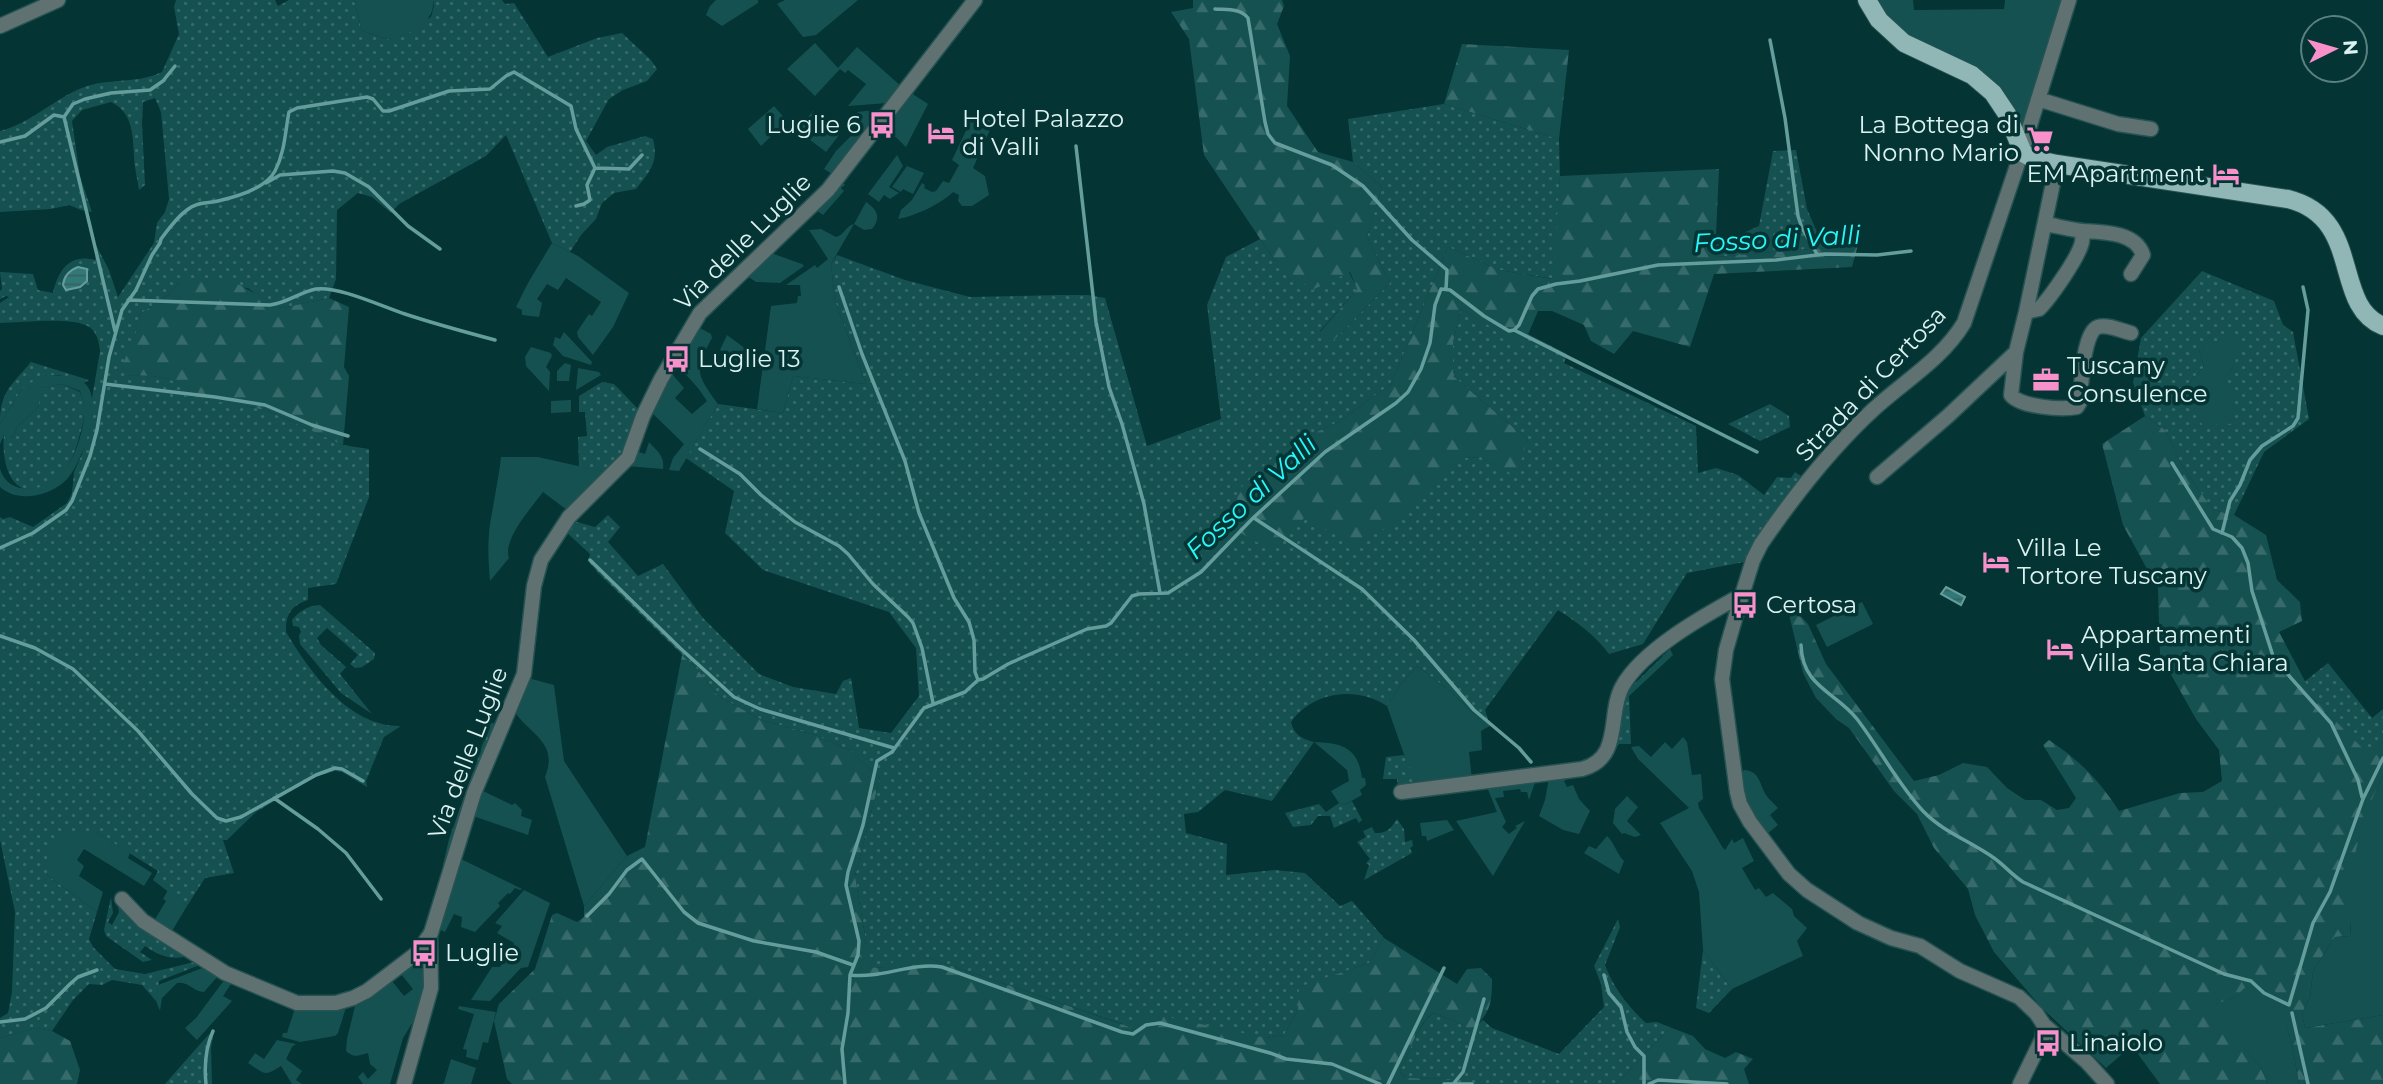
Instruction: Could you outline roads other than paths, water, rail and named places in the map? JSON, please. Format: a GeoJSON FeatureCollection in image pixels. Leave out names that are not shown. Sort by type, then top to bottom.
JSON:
{"type":"FeatureCollection","features":[{"type":"Feature","properties":{"kind":"main road"},"geometry":{"type":"LineString","coordinates":[[1867,0],[1879,20],[1904,43],[1972,75],[1993,93],[2007,114],[2022,151],[2034,159],[2288,199],[2310,207],[2326,220],[2334,234],[2362,309],[2371,320],[2383,326]]}},
{"type":"Feature","properties":{"kind":"street"},"geometry":{"type":"LineString","coordinates":[[0,26],[58,0]]}},
{"type":"Feature","properties":{"kind":"street","name":"Via delle Luglie"},"geometry":{"type":"LineString","coordinates":[[122,899],[142,921],[225,973],[297,1003],[336,1003],[367,991],[417,953],[430,933],[474,793],[524,674],[534,586],[541,560],[566,522],[628,458],[657,387],[700,313],[834,182],[975,0]]}},
{"type":"Feature","properties":{"kind":"street","name":"Strada di Certosa"},"geometry":{"type":"LineString","coordinates":[[2069,0],[1971,306],[1961,327],[1930,363],[1875,408],[1841,442],[1757,551],[1726,650],[1722,679],[1740,804],[1750,822],[1793,878],[1835,911],[1879,933],[1920,946],[1965,974],[2014,994],[2029,1006],[2044,1025],[2087,1062],[2106,1084]]}},
{"type":"Feature","properties":{"kind":"street"},"geometry":{"type":"LineString","coordinates":[[2040,93],[2118,124],[2151,129]]}},
{"type":"Feature","properties":{"kind":"street"},"geometry":{"type":"LineString","coordinates":[[2057,164],[2016,352],[2011,385],[2012,398],[2045,407],[2073,408],[2079,404],[2084,357],[2095,328],[2131,333]]}},
{"type":"Feature","properties":{"kind":"street"},"geometry":{"type":"LineString","coordinates":[[2045,224],[2074,228],[2081,232],[2107,232],[2137,246],[2143,257],[2131,274]]}},
{"type":"Feature","properties":{"kind":"street"},"geometry":{"type":"LineString","coordinates":[[2026,312],[2039,309],[2057,285],[2080,247],[2081,232]]}},
{"type":"Feature","properties":{"kind":"street"},"geometry":{"type":"LineString","coordinates":[[1877,477],[1948,416],[2016,352]]}},
{"type":"Feature","properties":{"kind":"street"},"geometry":{"type":"LineString","coordinates":[[1401,792],[1582,769],[1595,764],[1604,756],[1610,743],[1619,694],[1629,677],[1679,631],[1742,595]]}},
{"type":"Feature","properties":{"kind":"street"},"geometry":{"type":"LineString","coordinates":[[404,1084],[432,983],[430,933]]}},
{"type":"Feature","properties":{"kind":"street"},"geometry":{"type":"LineString","coordinates":[[2020,1084],[2042,1039],[2044,1025]]}},
{"type":"Feature","properties":{"kind":"waterway"},"geometry":{"type":"LineString","coordinates":[[1215,9],[1237,11],[1248,18],[1265,122],[1268,134],[1275,143],[1332,165],[1363,186],[1412,240],[1447,270],[1446,289]]}},
{"type":"Feature","properties":{"kind":"waterway"},"geometry":{"type":"LineString","coordinates":[[1770,40],[1785,118],[1798,216],[1817,254]]}},
{"type":"Feature","properties":{"kind":"waterway"},"geometry":{"type":"LineString","coordinates":[[115,331],[64,117],[73,104],[85,99],[111,93],[150,90],[163,81],[175,66]]}},
{"type":"Feature","properties":{"kind":"waterway"},"geometry":{"type":"LineString","coordinates":[[0,548],[33,533],[66,510],[72,501],[97,430],[109,357],[122,310],[136,290],[161,239],[191,207],[242,194],[271,177],[281,157],[289,112],[297,108],[367,97],[373,99],[383,111],[389,111],[449,91],[490,89],[514,72],[571,106],[576,129],[595,168],[629,169],[642,155]]}},
{"type":"Feature","properties":{"kind":"waterway"},"geometry":{"type":"LineString","coordinates":[[0,142],[25,136],[54,115],[64,117]]}},
{"type":"Feature","properties":{"kind":"waterway"},"geometry":{"type":"LineString","coordinates":[[1076,146],[1096,322],[1109,387],[1144,504],[1160,593]]}},
{"type":"Feature","properties":{"kind":"waterway"},"geometry":{"type":"LineString","coordinates":[[576,206],[590,200],[587,185],[595,168]]}},
{"type":"Feature","properties":{"kind":"waterway"},"geometry":{"type":"LineString","coordinates":[[266,183],[280,175],[333,171],[345,173],[369,187],[408,226],[440,249]]}},
{"type":"Feature","properties":{"kind":"waterway","name":"Fosso di Valli"},"geometry":{"type":"LineString","coordinates":[[845,1084],[842,1049],[850,975],[858,955],[859,941],[846,885],[877,761],[892,752],[924,708],[965,692],[978,680],[1008,664],[1087,629],[1106,626],[1132,596],[1168,593],[1201,572],[1253,518],[1325,452],[1408,392],[1421,369],[1430,343],[1435,305],[1441,289],[1450,290],[1509,331],[1519,325],[1538,289],[1556,284],[1658,265],[1776,260],[1825,254],[1877,255],[1911,251]]}},
{"type":"Feature","properties":{"kind":"waterway"},"geometry":{"type":"LineString","coordinates":[[839,287],[862,354],[905,461],[919,513],[954,598],[969,622],[974,640],[975,672],[978,680]]}},
{"type":"Feature","properties":{"kind":"waterway"},"geometry":{"type":"LineString","coordinates":[[2222,533],[2230,501],[2250,460],[2262,446],[2293,426],[2298,418],[2308,310],[2303,287]]}},
{"type":"Feature","properties":{"kind":"waterway"},"geometry":{"type":"LineString","coordinates":[[128,300],[270,305],[310,290],[326,289],[495,340]]}},
{"type":"Feature","properties":{"kind":"waterway"},"geometry":{"type":"LineString","coordinates":[[1514,330],[1757,452]]}},
{"type":"Feature","properties":{"kind":"waterway"},"geometry":{"type":"LineString","coordinates":[[105,384],[265,405],[312,425],[348,436]]}},
{"type":"Feature","properties":{"kind":"waterway"},"geometry":{"type":"LineString","coordinates":[[700,449],[740,474],[795,522],[839,546],[873,584],[908,617],[922,648],[933,703]]}},
{"type":"Feature","properties":{"kind":"waterway"},"geometry":{"type":"LineString","coordinates":[[2172,463],[2213,529],[2232,537],[2242,548],[2248,563],[2252,591],[2274,659],[2331,723],[2358,780],[2362,797]]}},
{"type":"Feature","properties":{"kind":"waterway"},"geometry":{"type":"LineString","coordinates":[[1254,518],[1362,589],[1414,640],[1474,710],[1519,748],[1531,762]]}},
{"type":"Feature","properties":{"kind":"waterway"},"geometry":{"type":"LineString","coordinates":[[590,560],[734,697],[760,709],[894,748]]}},
{"type":"Feature","properties":{"kind":"waterway"},"geometry":{"type":"LineString","coordinates":[[0,636],[35,648],[73,669],[138,731],[192,794],[217,818],[226,821],[241,817],[316,775],[335,768],[363,781]]}},
{"type":"Feature","properties":{"kind":"waterway"},"geometry":{"type":"LineString","coordinates":[[1801,645],[1807,670],[1814,680],[1857,719],[1914,800],[1939,825],[1994,858],[2023,882],[2224,974],[2251,981],[2264,993],[2289,1005],[2313,923],[2330,892],[2363,799],[2383,758]]}},
{"type":"Feature","properties":{"kind":"waterway"},"geometry":{"type":"LineString","coordinates":[[274,798],[346,853],[381,899]]}},
{"type":"Feature","properties":{"kind":"waterway"},"geometry":{"type":"LineString","coordinates":[[587,916],[609,894],[627,870],[642,859],[684,912],[698,923],[754,941],[816,952],[853,965]]}},
{"type":"Feature","properties":{"kind":"waterway"},"geometry":{"type":"LineString","coordinates":[[850,975],[942,967],[1122,1032],[1133,1034],[1146,1025],[1160,1023],[1286,1059],[1332,1064],[1380,1084]]}},
{"type":"Feature","properties":{"kind":"waterway"},"geometry":{"type":"LineString","coordinates":[[1388,1084],[1444,968]]}},
{"type":"Feature","properties":{"kind":"waterway"},"geometry":{"type":"LineString","coordinates":[[0,1022],[25,1019],[46,1008],[78,977],[97,970]]}},
{"type":"Feature","properties":{"kind":"waterway"},"geometry":{"type":"LineString","coordinates":[[1604,975],[1609,993],[1621,1007],[1627,1032],[1635,1047],[1644,1056],[1644,1084]]}},
{"type":"Feature","properties":{"kind":"waterway"},"geometry":{"type":"LineString","coordinates":[[1454,1083],[1463,1072],[1484,999]]}},
{"type":"Feature","properties":{"kind":"waterway"},"geometry":{"type":"LineString","coordinates":[[2292,1013],[2308,1084]]}},
{"type":"Feature","properties":{"kind":"waterway"},"geometry":{"type":"LineString","coordinates":[[206,1084],[206,1057],[213,1031]]}},
{"type":"Feature","properties":{"kind":"waterway"},"geometry":{"type":"LineString","coordinates":[[1649,1084],[1658,1080],[1727,1084]]}},
{"type":"Feature","properties":{"kind":"waterway"},"geometry":{"type":"LineString","coordinates":[[1444,1084],[1472,1084]]}},
{"type":"Feature","properties":{"kind":"place","name":"Luglie 6"},"geometry":{"type":"Point","coordinates":[882,125]}},
{"type":"Feature","properties":{"kind":"place","name":"Hotel Palazzo di Valli"},"geometry":{"type":"Point","coordinates":[941,133]}},
{"type":"Feature","properties":{"kind":"place","name":"La Bottega di Nonno Mario"},"geometry":{"type":"Point","coordinates":[2040,139]}},
{"type":"Feature","properties":{"kind":"place","name":"EM Apartment"},"geometry":{"type":"Point","coordinates":[2226,174]}},
{"type":"Feature","properties":{"kind":"place","name":"Luglie 13"},"geometry":{"type":"Point","coordinates":[677,359]}},
{"type":"Feature","properties":{"kind":"place","name":"Tuscany Consulence"},"geometry":{"type":"Point","coordinates":[2046,380]}},
{"type":"Feature","properties":{"kind":"place","name":"Villa Le Tortore Tuscany"},"geometry":{"type":"Point","coordinates":[1996,562]}},
{"type":"Feature","properties":{"kind":"place","name":"Certosa"},"geometry":{"type":"Point","coordinates":[1745,605]}},
{"type":"Feature","properties":{"kind":"place","name":"Appartamenti Villa Santa Chiara"},"geometry":{"type":"Point","coordinates":[2060,649]}},
{"type":"Feature","properties":{"kind":"place","name":"Luglie"},"geometry":{"type":"Point","coordinates":[424,953]}},
{"type":"Feature","properties":{"kind":"place","name":"Linaiolo"},"geometry":{"type":"Point","coordinates":[2048,1043]}}]}
